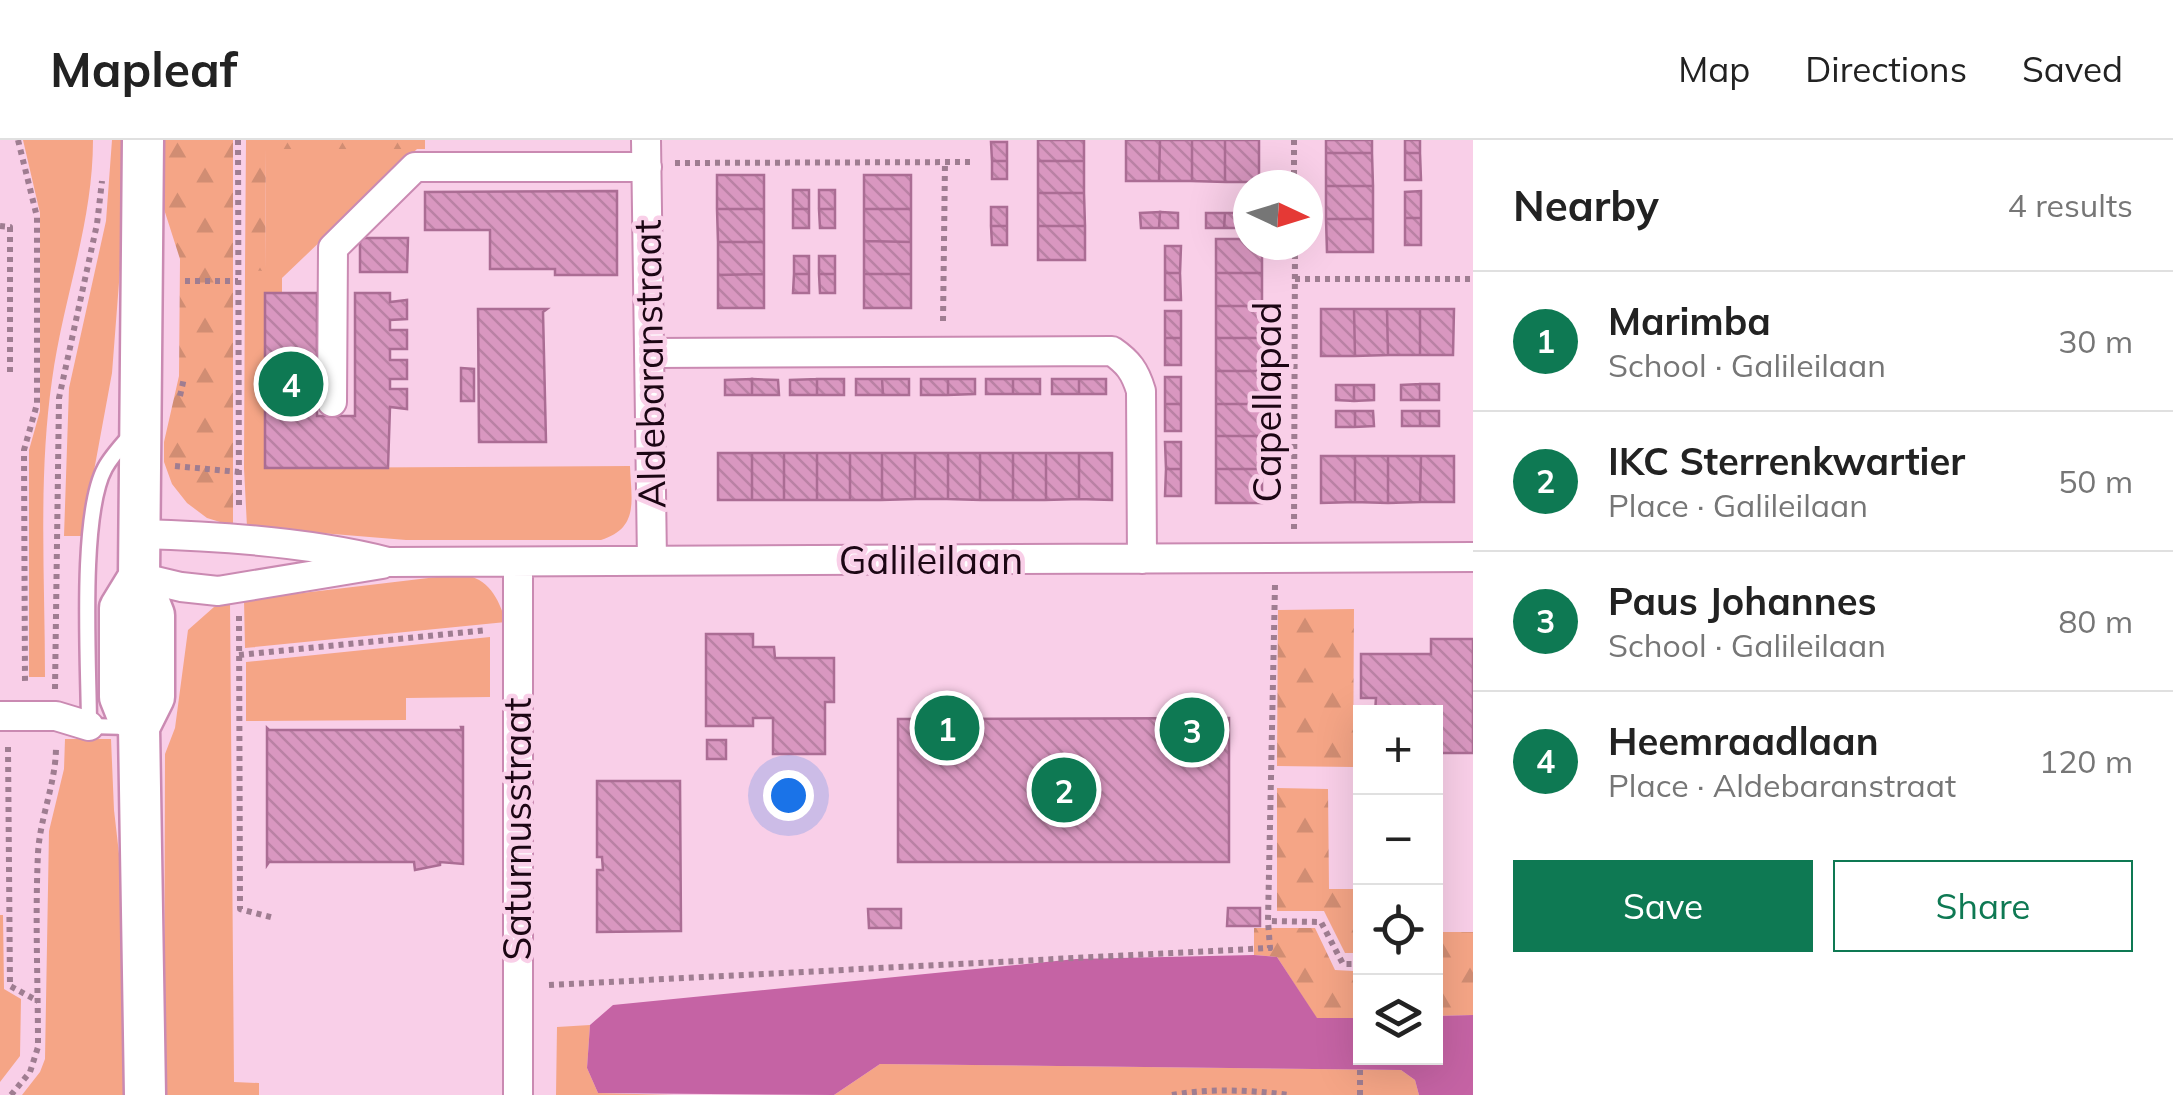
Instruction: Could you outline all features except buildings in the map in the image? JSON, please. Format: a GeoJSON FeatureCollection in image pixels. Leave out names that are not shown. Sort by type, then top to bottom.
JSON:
{"type":"FeatureCollection","features":[{"type":"Feature","properties":{"kind":"main road"},"geometry":{"type":"LineString","coordinates":[[143,140],[160,415],[140,534],[139,577],[154,616],[154,696],[139,727],[145,1095]]}},
{"type":"Feature","properties":{"kind":"street","name":"Aldebaranstraat"},"geometry":{"type":"LineString","coordinates":[[332,402],[333,248],[415,167],[646,157],[652,561]]}},
{"type":"Feature","properties":{"kind":"street"},"geometry":{"type":"LineString","coordinates":[[650,353],[1112,351],[1128,362],[1140,391],[1142,559]]}},
{"type":"Feature","properties":{"kind":"street","name":"Galileilaan"},"geometry":{"type":"LineString","coordinates":[[140,534],[196,536],[340,552],[388,562],[1473,557]]}},
{"type":"Feature","properties":{"kind":"street","name":"Galileilaan"},"geometry":{"type":"LineString","coordinates":[[139,577],[218,591],[388,562]]}},
{"type":"Feature","properties":{"kind":"street","name":"Saturnusstraat"},"geometry":{"type":"LineString","coordinates":[[518,562],[518,1095]]}},
{"type":"Feature","properties":{"kind":"street"},"geometry":{"type":"LineString","coordinates":[[11,716],[56,716],[90,726]]}},
{"type":"Feature","properties":{"kind":"lane"},"geometry":{"type":"LineString","coordinates":[[139,727],[90,726],[89,566],[104,469],[160,415]]}},
{"type":"Feature","properties":{"kind":"path"},"geometry":{"type":"LineString","coordinates":[[18,140],[37,217],[37,404],[24,450],[11,716],[10,986],[38,1000]]}},
{"type":"Feature","properties":{"kind":"path"},"geometry":{"type":"LineString","coordinates":[[1294,140],[1294,170]]}},
{"type":"Feature","properties":{"kind":"path"},"geometry":{"type":"LineString","coordinates":[[646,157],[974,162]]}},
{"type":"Feature","properties":{"kind":"path"},"geometry":{"type":"LineString","coordinates":[[943,350],[946,162]]}},
{"type":"Feature","properties":{"kind":"path"},"geometry":{"type":"LineString","coordinates":[[11,1095],[36,1061],[38,853],[56,764],[54,552],[58,398],[96,224],[102,168]]}},
{"type":"Feature","properties":{"kind":"path"},"geometry":{"type":"LineString","coordinates":[[0,226],[10,226],[10,375]]}},
{"type":"Feature","properties":{"kind":"path","name":"Capellapad"},"geometry":{"type":"LineString","coordinates":[[1268,921],[1294,260]]}},
{"type":"Feature","properties":{"kind":"path"},"geometry":{"type":"LineString","coordinates":[[1295,279],[1473,279]]}},
{"type":"Feature","properties":{"kind":"path"},"geometry":{"type":"LineString","coordinates":[[185,281],[238,281]]}},
{"type":"Feature","properties":{"kind":"path"},"geometry":{"type":"LineString","coordinates":[[160,415],[184,378]]}},
{"type":"Feature","properties":{"kind":"path"},"geometry":{"type":"LineString","coordinates":[[170,454],[169,466],[239,472]]}},
{"type":"Feature","properties":{"kind":"path"},"geometry":{"type":"LineString","coordinates":[[238,655],[518,627]]}},
{"type":"Feature","properties":{"kind":"path"},"geometry":{"type":"LineString","coordinates":[[517,987],[1270,948],[1268,921],[1321,922],[1342,964],[1353,964]]}},
{"type":"Feature","properties":{"kind":"path"},"geometry":{"type":"LineString","coordinates":[[1360,1065],[1360,1092]]}},
{"type":"Feature","properties":{"kind":"path"},"geometry":{"type":"LineString","coordinates":[[1172,1095],[1243,1089],[1289,1095]]}},
{"type":"Feature","properties":{"kind":"green space"},"geometry":{"type":"Polygon","coordinates":[[[23,140],[93,140],[88,201],[57,350],[48,417],[44,491],[45,677],[29,677],[29,450],[40,411],[40,213],[23,140]]]}},
{"type":"Feature","properties":{"kind":"green space"},"geometry":{"type":"Polygon","coordinates":[[[112,140],[125,140],[123,231],[112,373],[82,536],[64,536],[69,388],[106,221],[112,140]]]}},
{"type":"Feature","properties":{"kind":"green space"},"geometry":{"type":"Polygon","coordinates":[[[163,140],[233,140],[233,526],[207,518],[187,503],[172,484],[164,462],[164,442],[179,376],[180,259],[163,206],[163,140]]]}},
{"type":"Feature","properties":{"kind":"green space"},"geometry":{"type":"Polygon","coordinates":[[[246,140],[425,140],[425,149],[266,149],[265,271],[245,270],[246,140]]]}},
{"type":"Feature","properties":{"kind":"green space"},"geometry":{"type":"Polygon","coordinates":[[[266,149],[417,149],[282,278],[282,293],[265,294],[265,468],[630,466],[632,501],[622,528],[601,540],[406,540],[247,527],[245,270],[265,270],[266,149]]]}},
{"type":"Feature","properties":{"kind":"green space"},"geometry":{"type":"Polygon","coordinates":[[[462,574],[479,580],[491,591],[506,622],[245,648],[244,600],[462,574]]]}},
{"type":"Feature","properties":{"kind":"green space"},"geometry":{"type":"Polygon","coordinates":[[[230,602],[234,1082],[259,1083],[259,1095],[164,1095],[165,754],[175,728],[188,630],[214,607],[230,602]]]}},
{"type":"Feature","properties":{"kind":"green space"},"geometry":{"type":"Polygon","coordinates":[[[1354,609],[1353,767],[1277,766],[1278,610],[1354,609]]]}},
{"type":"Feature","properties":{"kind":"green space"},"geometry":{"type":"Polygon","coordinates":[[[490,637],[490,697],[406,698],[406,720],[246,721],[246,662],[490,637]]]}},
{"type":"Feature","properties":{"kind":"green space"},"geometry":{"type":"Polygon","coordinates":[[[65,739],[111,739],[122,880],[127,1095],[22,1095],[45,1059],[49,831],[64,769],[65,739]]]}},
{"type":"Feature","properties":{"kind":"green space"},"geometry":{"type":"Polygon","coordinates":[[[1277,788],[1328,789],[1329,889],[1353,889],[1353,953],[1345,953],[1324,911],[1277,911],[1277,788]]]}},
{"type":"Feature","properties":{"kind":"green space"},"geometry":{"type":"Polygon","coordinates":[[[0,915],[4,989],[21,999],[20,1056],[0,1082],[0,915]]]}},
{"type":"Feature","properties":{"kind":"green space"},"geometry":{"type":"Polygon","coordinates":[[[1254,928],[1315,928],[1335,970],[1353,971],[1353,1018],[1317,1019],[1277,957],[1254,955],[1254,928]]]}},
{"type":"Feature","properties":{"kind":"green space"},"geometry":{"type":"Polygon","coordinates":[[[1443,932],[1473,932],[1473,1015],[1443,1016],[1443,932]]]}},
{"type":"Feature","properties":{"kind":"green space"},"geometry":{"type":"Polygon","coordinates":[[[590,1025],[587,1068],[598,1093],[674,1095],[556,1095],[557,1027],[590,1025]]]}},
{"type":"Feature","properties":{"kind":"green space"},"geometry":{"type":"Polygon","coordinates":[[[880,1064],[1401,1070],[1415,1080],[1419,1095],[834,1095],[880,1064]]]}},
{"type":"Feature","properties":{"kind":"shaded area"},"geometry":{"type":"Polygon","coordinates":[[[1277,957],[1317,1018],[1353,1018],[1353,1065],[1443,1065],[1443,1016],[1473,1015],[1473,1095],[1419,1095],[1415,1080],[1401,1070],[880,1064],[834,1095],[598,1093],[587,1068],[590,1025],[613,1005],[1076,959],[1277,957]]]}},
{"type":"Feature","properties":{"kind":"place","name":"Heemraadlaan"},"geometry":{"type":"Point","coordinates":[291,384]}},
{"type":"Feature","properties":{"kind":"place","name":"Marimba"},"geometry":{"type":"Point","coordinates":[947,728]}},
{"type":"Feature","properties":{"kind":"place","name":"Paus Johannes"},"geometry":{"type":"Point","coordinates":[1192,730]}},
{"type":"Feature","properties":{"kind":"place","name":"IKC Sterrenkwartier"},"geometry":{"type":"Point","coordinates":[1064,790]}}]}
